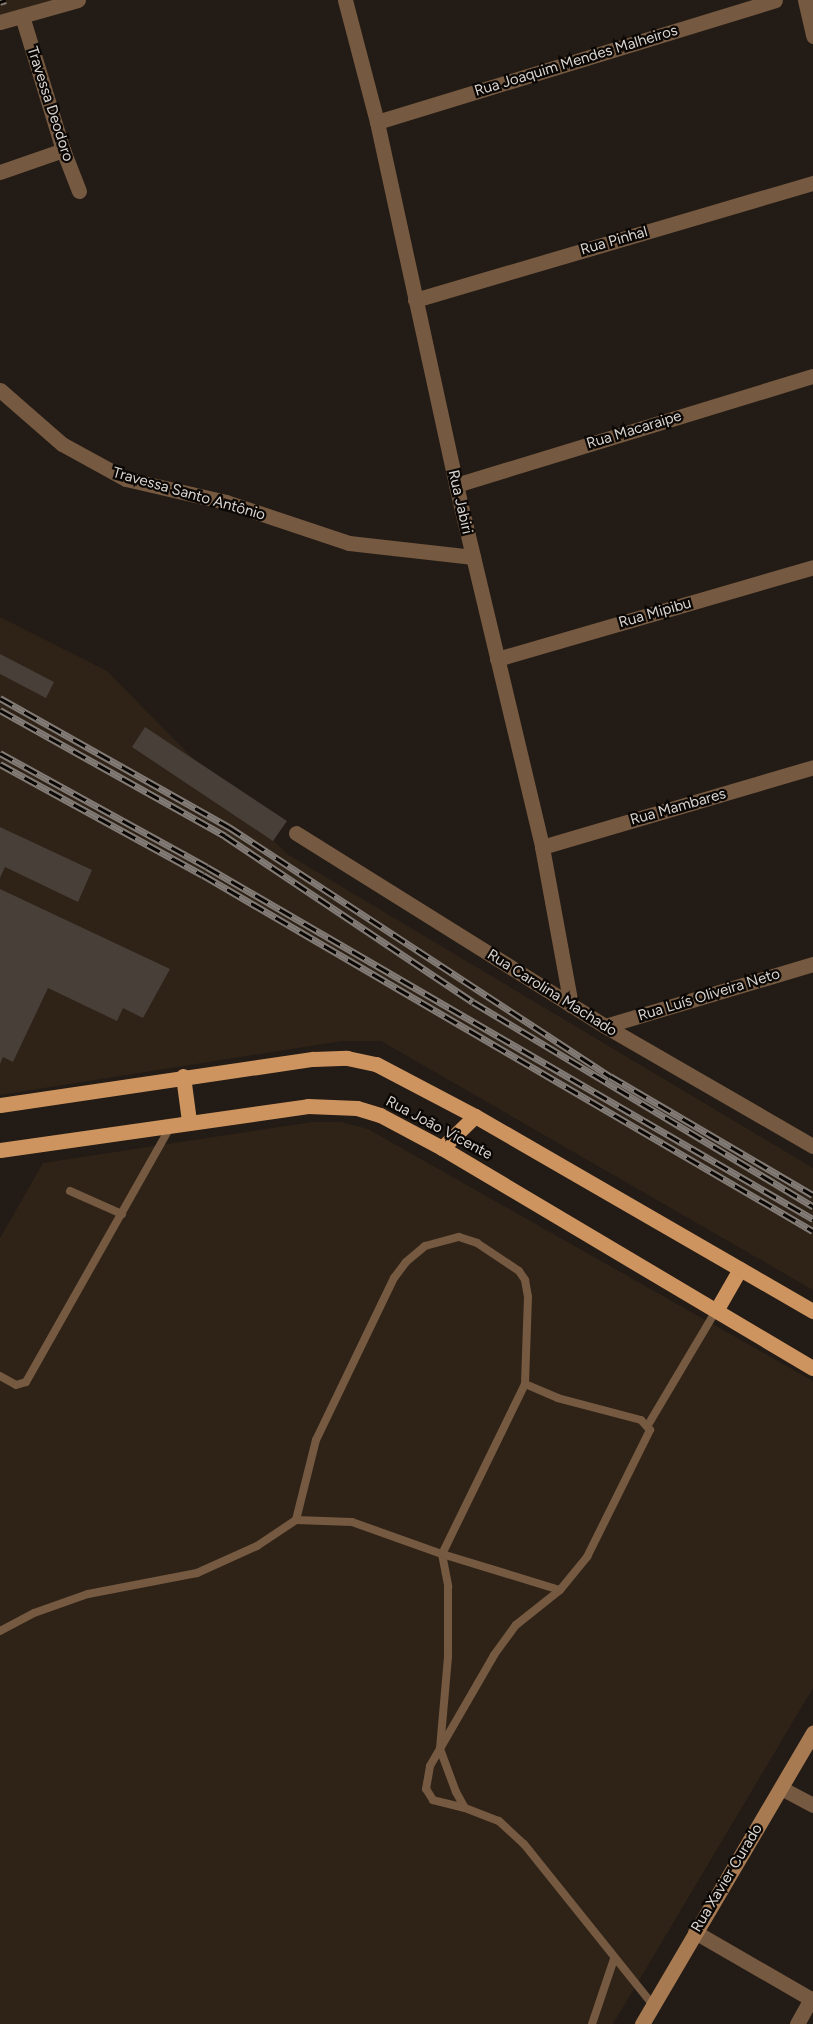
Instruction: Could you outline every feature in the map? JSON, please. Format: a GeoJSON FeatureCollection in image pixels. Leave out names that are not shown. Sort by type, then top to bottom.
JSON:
{"type":"FeatureCollection","features":[{"type":"Feature","properties":{"kind":"main road","name":"Rua João Vicente"},"geometry":{"type":"LineString","coordinates":[[0,1105],[183,1076],[347,1058],[404,1076],[813,1311]]}},
{"type":"Feature","properties":{"kind":"main road"},"geometry":{"type":"LineString","coordinates":[[183,1076],[189,1121]]}},
{"type":"Feature","properties":{"kind":"main road","name":"Rua João Vicente"},"geometry":{"type":"LineString","coordinates":[[0,1150],[189,1121],[333,1105],[380,1115],[442,1148],[813,1368]]}},
{"type":"Feature","properties":{"kind":"main road"},"geometry":{"type":"LineString","coordinates":[[442,1148],[475,1116]]}},
{"type":"Feature","properties":{"kind":"main road"},"geometry":{"type":"LineString","coordinates":[[717,1309],[740,1269]]}},
{"type":"Feature","properties":{"kind":"main road","name":"Rua Xavier Curado"},"geometry":{"type":"LineString","coordinates":[[642,2024],[813,1733]]}},
{"type":"Feature","properties":{"kind":"street"},"geometry":{"type":"LineString","coordinates":[[0,22],[78,0]]}},
{"type":"Feature","properties":{"kind":"street","name":"Rua Jabiri"},"geometry":{"type":"LineString","coordinates":[[345,0],[377,122],[472,556],[542,847],[571,1005]]}},
{"type":"Feature","properties":{"kind":"street","name":"Rua Joaquim Mendes Malheiros"},"geometry":{"type":"LineString","coordinates":[[377,122],[775,0]]}},
{"type":"Feature","properties":{"kind":"street"},"geometry":{"type":"LineString","coordinates":[[805,0],[813,36]]}},
{"type":"Feature","properties":{"kind":"street","name":"Travessa Deodoro"},"geometry":{"type":"LineString","coordinates":[[22,16],[63,150],[80,191]]}},
{"type":"Feature","properties":{"kind":"street"},"geometry":{"type":"LineString","coordinates":[[0,172],[63,150]]}},
{"type":"Feature","properties":{"kind":"street","name":"Rua Pinhal"},"geometry":{"type":"LineString","coordinates":[[415,300],[813,183]]}},
{"type":"Feature","properties":{"kind":"street","name":"Rua Macaraipe"},"geometry":{"type":"LineString","coordinates":[[456,485],[813,376]]}},
{"type":"Feature","properties":{"kind":"street","name":"Travessa Santo Antônio"},"geometry":{"type":"LineString","coordinates":[[0,390],[62,444],[126,479],[234,504],[349,543],[472,556]]}},
{"type":"Feature","properties":{"kind":"street","name":"Rua Mipibu"},"geometry":{"type":"LineString","coordinates":[[497,659],[813,567]]}},
{"type":"Feature","properties":{"kind":"street","name":"Rua Mambares"},"geometry":{"type":"LineString","coordinates":[[542,847],[813,767]]}},
{"type":"Feature","properties":{"kind":"street","name":"Rua Carolina Machado"},"geometry":{"type":"LineString","coordinates":[[296,833],[605,1026],[813,1146]]}},
{"type":"Feature","properties":{"kind":"street","name":"Rua Luís Oliveira Neto"},"geometry":{"type":"LineString","coordinates":[[605,1026],[813,964]]}},
{"type":"Feature","properties":{"kind":"street"},"geometry":{"type":"LineString","coordinates":[[782,1788],[813,1805]]}},
{"type":"Feature","properties":{"kind":"street"},"geometry":{"type":"LineString","coordinates":[[695,1932],[812,2000],[797,2024]]}},
{"type":"Feature","properties":{"kind":"lane"},"geometry":{"type":"LineString","coordinates":[[0,1376],[16,1385],[26,1382],[172,1124]]}},
{"type":"Feature","properties":{"kind":"lane"},"geometry":{"type":"LineString","coordinates":[[70,1191],[122,1214]]}},
{"type":"Feature","properties":{"kind":"lane"},"geometry":{"type":"LineString","coordinates":[[296,1520],[316,1440],[394,1278],[406,1262],[425,1246],[466,1238],[523,1275],[528,1297],[525,1384],[442,1554],[448,1586],[448,1657],[440,1749],[465,1808]]}},
{"type":"Feature","properties":{"kind":"lane"},"geometry":{"type":"LineString","coordinates":[[653,2005],[507,1826],[465,1808],[437,1802],[426,1789],[430,1766],[469,1694],[510,1633],[560,1590],[587,1557],[648,1438],[648,1425],[717,1309]]}},
{"type":"Feature","properties":{"kind":"lane"},"geometry":{"type":"LineString","coordinates":[[525,1384],[558,1398],[648,1425]]}},
{"type":"Feature","properties":{"kind":"lane"},"geometry":{"type":"LineString","coordinates":[[0,1630],[34,1613],[88,1594],[148,1586],[197,1573],[256,1546],[296,1520],[352,1522],[442,1554],[560,1590]]}},
{"type":"Feature","properties":{"kind":"lane"},"geometry":{"type":"LineString","coordinates":[[592,2024],[614,1959]]}},
{"type":"Feature","properties":{"kind":"shaded area"},"geometry":{"type":"Polygon","coordinates":[[[0,0],[54,0],[0,15],[0,0]]]}},
{"type":"Feature","properties":{"kind":"shaded area"},"geometry":{"type":"Polygon","coordinates":[[[0,617],[107,671],[287,854],[813,1168],[813,1290],[381,1041],[342,1041],[0,1095],[0,617]]]}},
{"type":"Feature","properties":{"kind":"shaded area"},"geometry":{"type":"Polygon","coordinates":[[[312,1122],[341,1122],[368,1129],[813,1381],[813,1688],[613,2024],[0,2024],[0,1238],[43,1163],[312,1122]]]}},
{"type":"Feature","properties":{"kind":"building"},"geometry":{"type":"Polygon","coordinates":[[[0,654],[54,682],[46,698],[0,674],[0,654]]]}},
{"type":"Feature","properties":{"kind":"building"},"geometry":{"type":"Polygon","coordinates":[[[145,727],[287,821],[273,841],[132,747],[145,727]]]}},
{"type":"Feature","properties":{"kind":"building"},"geometry":{"type":"Polygon","coordinates":[[[0,827],[92,870],[78,902],[5,867],[0,878],[0,827]]]}},
{"type":"Feature","properties":{"kind":"building"},"geometry":{"type":"Polygon","coordinates":[[[0,889],[170,969],[143,1018],[123,1008],[117,1021],[48,988],[13,1062],[3,1057],[0,1064],[0,889]]]}},
{"type":"Feature","properties":{"kind":"railway"},"geometry":{"type":"LineString","coordinates":[[0,2],[6,0]]}},
{"type":"Feature","properties":{"kind":"railway"},"geometry":{"type":"LineString","coordinates":[[0,698],[229,827],[610,1076],[813,1195]]}},
{"type":"Feature","properties":{"kind":"railway"},"geometry":{"type":"LineString","coordinates":[[0,710],[225,836],[473,1002],[813,1206]]}},
{"type":"Feature","properties":{"kind":"railway"},"geometry":{"type":"LineString","coordinates":[[0,753],[207,867],[813,1219]]}},
{"type":"Feature","properties":{"kind":"railway"},"geometry":{"type":"LineString","coordinates":[[0,764],[203,875],[813,1231]]}}]}
